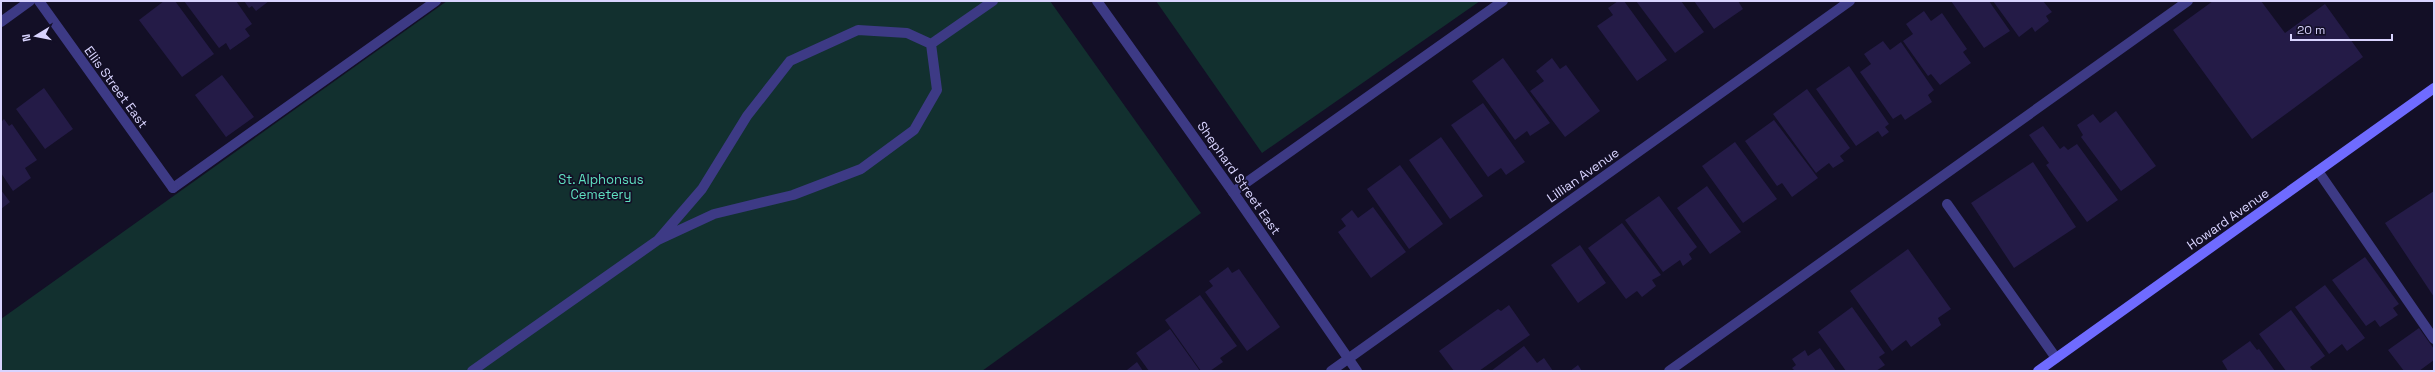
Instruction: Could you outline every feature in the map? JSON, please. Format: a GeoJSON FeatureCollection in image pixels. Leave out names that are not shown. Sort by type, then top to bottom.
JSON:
{"type":"FeatureCollection","features":[{"type":"Feature","properties":{"kind":"main road","name":"Howard Avenue"},"geometry":{"type":"LineString","coordinates":[[2038,371],[2434,88]]}},
{"type":"Feature","properties":{"kind":"street"},"geometry":{"type":"LineString","coordinates":[[1,22],[30,1]]}},
{"type":"Feature","properties":{"kind":"street","name":"Ellis Street East"},"geometry":{"type":"LineString","coordinates":[[39,1],[173,188],[436,1]]}},
{"type":"Feature","properties":{"kind":"street"},"geometry":{"type":"LineString","coordinates":[[931,44],[993,1]]}},
{"type":"Feature","properties":{"kind":"street","name":"Shephard Street East"},"geometry":{"type":"LineString","coordinates":[[1097,1],[1234,192],[1357,371]]}},
{"type":"Feature","properties":{"kind":"street"},"geometry":{"type":"LineString","coordinates":[[1234,192],[1503,1]]}},
{"type":"Feature","properties":{"kind":"street","name":"Lillian Avenue"},"geometry":{"type":"LineString","coordinates":[[1331,371],[1850,1]]}},
{"type":"Feature","properties":{"kind":"street"},"geometry":{"type":"LineString","coordinates":[[1669,371],[2188,1]]}},
{"type":"Feature","properties":{"kind":"street"},"geometry":{"type":"LineString","coordinates":[[658,240],[702,189],[747,116],[790,61],[858,30],[907,33],[931,44]]}},
{"type":"Feature","properties":{"kind":"street"},"geometry":{"type":"LineString","coordinates":[[472,371],[658,240],[714,214],[793,195],[861,169],[914,130],[937,90],[931,44]]}},
{"type":"Feature","properties":{"kind":"street"},"geometry":{"type":"LineString","coordinates":[[2318,171],[2434,339]]}},
{"type":"Feature","properties":{"kind":"street"},"geometry":{"type":"LineString","coordinates":[[1948,204],[2056,358]]}},
{"type":"Feature","properties":{"kind":"green space","name":"St. Alphonsus Cemetery"},"geometry":{"type":"Polygon","coordinates":[[[447,1],[1050,1],[1201,213],[982,371],[1,371],[1,319],[447,1]]]}},
{"type":"Feature","properties":{"kind":"green space"},"geometry":{"type":"Polygon","coordinates":[[[1156,1],[1480,1],[1262,153],[1156,1]]]}},
{"type":"Feature","properties":{"kind":"building"},"geometry":{"type":"Polygon","coordinates":[[[164,1],[175,1],[214,54],[182,77],[139,20],[164,1]]]}},
{"type":"Feature","properties":{"kind":"building"},"geometry":{"type":"Polygon","coordinates":[[[184,1],[236,1],[252,24],[245,29],[250,36],[230,50],[226,43],[219,48],[184,1]]]}},
{"type":"Feature","properties":{"kind":"building"},"geometry":{"type":"Polygon","coordinates":[[[244,1],[269,1],[256,11],[252,6],[249,8],[244,1]]]}},
{"type":"Feature","properties":{"kind":"building"},"geometry":{"type":"Polygon","coordinates":[[[1618,1],[1624,1],[1667,60],[1637,81],[1597,26],[1613,15],[1608,8],[1618,1]]]}},
{"type":"Feature","properties":{"kind":"building"},"geometry":{"type":"Polygon","coordinates":[[[1636,1],[1681,1],[1704,32],[1675,53],[1636,1]]]}},
{"type":"Feature","properties":{"kind":"building"},"geometry":{"type":"Polygon","coordinates":[[[1694,1],[1738,1],[1743,9],[1714,29],[1694,1]]]}},
{"type":"Feature","properties":{"kind":"building"},"geometry":{"type":"Polygon","coordinates":[[[1951,1],[1989,1],[2010,31],[1984,48],[1951,1]]]}},
{"type":"Feature","properties":{"kind":"building"},"geometry":{"type":"Polygon","coordinates":[[[1993,1],[2043,1],[2052,12],[2046,16],[2049,21],[2035,32],[2032,27],[2019,37],[1993,1]]]}},
{"type":"Feature","properties":{"kind":"building"},"geometry":{"type":"Polygon","coordinates":[[[2213,1],[2261,1],[2285,33],[2325,4],[2363,57],[2252,139],[2173,30],[2213,1]]]}},
{"type":"Feature","properties":{"kind":"building"},"geometry":{"type":"Polygon","coordinates":[[[1924,11],[1931,21],[1942,13],[1967,49],[1963,52],[1971,63],[1940,85],[1931,74],[1928,76],[1903,41],[1913,34],[1906,24],[1924,11]]]}},
{"type":"Feature","properties":{"kind":"building"},"geometry":{"type":"Polygon","coordinates":[[[1883,41],[1890,50],[1901,42],[1934,90],[1928,95],[1932,102],[1905,120],[1901,114],[1893,119],[1860,72],[1871,64],[1864,54],[1883,41]]]}},
{"type":"Feature","properties":{"kind":"building"},"geometry":{"type":"Polygon","coordinates":[[[1503,58],[1550,123],[1530,136],[1527,131],[1515,140],[1472,81],[1503,58]]]}},
{"type":"Feature","properties":{"kind":"building"},"geometry":{"type":"Polygon","coordinates":[[[1552,58],[1560,69],[1566,65],[1600,111],[1565,137],[1530,91],[1544,81],[1536,71],[1552,58]]]}},
{"type":"Feature","properties":{"kind":"building"},"geometry":{"type":"Polygon","coordinates":[[[1849,66],[1889,124],[1885,127],[1889,132],[1882,137],[1878,131],[1856,146],[1816,89],[1849,66]]]}},
{"type":"Feature","properties":{"kind":"building"},"geometry":{"type":"Polygon","coordinates":[[[222,75],[254,117],[226,137],[195,95],[222,75]]]}},
{"type":"Feature","properties":{"kind":"building"},"geometry":{"type":"Polygon","coordinates":[[[44,88],[73,129],[45,149],[16,109],[44,88]]]}},
{"type":"Feature","properties":{"kind":"building"},"geometry":{"type":"Polygon","coordinates":[[[1807,89],[1850,148],[1840,156],[1844,161],[1833,168],[1829,163],[1816,173],[1773,114],[1807,89]]]}},
{"type":"Feature","properties":{"kind":"building"},"geometry":{"type":"Polygon","coordinates":[[[1483,103],[1525,162],[1506,175],[1501,168],[1488,177],[1451,125],[1483,103]]]}},
{"type":"Feature","properties":{"kind":"building"},"geometry":{"type":"Polygon","coordinates":[[[2116,111],[2156,166],[2121,191],[2081,137],[2083,135],[2077,125],[2093,114],[2100,123],[2116,111]]]}},
{"type":"Feature","properties":{"kind":"building"},"geometry":{"type":"Polygon","coordinates":[[[4,119],[9,126],[12,124],[37,160],[25,168],[31,178],[13,191],[1,173],[1,122],[4,119]]]}},
{"type":"Feature","properties":{"kind":"building"},"geometry":{"type":"Polygon","coordinates":[[[1774,120],[1818,178],[1792,197],[1782,183],[1777,186],[1745,141],[1774,120]]]}},
{"type":"Feature","properties":{"kind":"building"},"geometry":{"type":"Polygon","coordinates":[[[2043,126],[2060,149],[2064,146],[2068,150],[2077,144],[2118,200],[2087,222],[2046,165],[2049,163],[2029,135],[2043,126]]]}},
{"type":"Feature","properties":{"kind":"building"},"geometry":{"type":"Polygon","coordinates":[[[1441,137],[1483,196],[1450,219],[1409,160],[1441,137]]]}},
{"type":"Feature","properties":{"kind":"building"},"geometry":{"type":"Polygon","coordinates":[[[1735,142],[1777,199],[1743,223],[1702,166],[1735,142]]]}},
{"type":"Feature","properties":{"kind":"building"},"geometry":{"type":"Polygon","coordinates":[[[2033,162],[2076,227],[2014,268],[1971,203],[2033,162]]]}},
{"type":"Feature","properties":{"kind":"building"},"geometry":{"type":"Polygon","coordinates":[[[1400,165],[1443,224],[1409,249],[1367,189],[1400,165]]]}},
{"type":"Feature","properties":{"kind":"building"},"geometry":{"type":"Polygon","coordinates":[[[1707,186],[1741,232],[1710,254],[1677,208],[1707,186]]]}},
{"type":"Feature","properties":{"kind":"building"},"geometry":{"type":"Polygon","coordinates":[[[1,190],[10,202],[1,209],[1,190]]]}},
{"type":"Feature","properties":{"kind":"building"},"geometry":{"type":"Polygon","coordinates":[[[2434,191],[2434,297],[2385,223],[2434,191]]]}},
{"type":"Feature","properties":{"kind":"building"},"geometry":{"type":"Polygon","coordinates":[[[1659,196],[1697,247],[1689,254],[1692,259],[1683,266],[1680,260],[1663,272],[1625,220],[1659,196]]]}},
{"type":"Feature","properties":{"kind":"building"},"geometry":{"type":"Polygon","coordinates":[[[1373,207],[1406,252],[1371,278],[1338,232],[1346,226],[1341,219],[1352,210],[1358,218],[1373,207]]]}},
{"type":"Feature","properties":{"kind":"building"},"geometry":{"type":"Polygon","coordinates":[[[1622,223],[1661,275],[1652,280],[1656,286],[1642,297],[1637,291],[1626,299],[1588,248],[1622,223]]]}},
{"type":"Feature","properties":{"kind":"building"},"geometry":{"type":"Polygon","coordinates":[[[1580,245],[1606,283],[1578,303],[1551,265],[1580,245]]]}},
{"type":"Feature","properties":{"kind":"building"},"geometry":{"type":"Polygon","coordinates":[[[1908,249],[1951,309],[1938,318],[1941,325],[1911,347],[1906,340],[1892,351],[1850,291],[1908,249]]]}},
{"type":"Feature","properties":{"kind":"building"},"geometry":{"type":"Polygon","coordinates":[[[2365,257],[2399,304],[2393,308],[2398,315],[2380,327],[2375,320],[2366,326],[2332,280],[2365,257]]]}},
{"type":"Feature","properties":{"kind":"building"},"geometry":{"type":"Polygon","coordinates":[[[1228,267],[1232,273],[1239,269],[1280,327],[1247,351],[1205,292],[1213,286],[1209,281],[1228,267]]]}},
{"type":"Feature","properties":{"kind":"building"},"geometry":{"type":"Polygon","coordinates":[[[2325,285],[2365,338],[2347,351],[2342,344],[2329,354],[2295,307],[2325,285]]]}},
{"type":"Feature","properties":{"kind":"building"},"geometry":{"type":"Polygon","coordinates":[[[1200,295],[1237,346],[1220,358],[1223,362],[1210,371],[1201,371],[1165,320],[1200,295]]]}},
{"type":"Feature","properties":{"kind":"building"},"geometry":{"type":"Polygon","coordinates":[[[1509,305],[1530,335],[1479,371],[1454,371],[1439,351],[1498,309],[1501,311],[1509,305]]]}},
{"type":"Feature","properties":{"kind":"building"},"geometry":{"type":"Polygon","coordinates":[[[1852,307],[1885,353],[1879,357],[1885,365],[1876,371],[1846,371],[1818,332],[1852,307]]]}},
{"type":"Feature","properties":{"kind":"building"},"geometry":{"type":"Polygon","coordinates":[[[2291,310],[2325,356],[2310,367],[2313,371],[2286,371],[2259,334],[2291,310]]]}},
{"type":"Feature","properties":{"kind":"building"},"geometry":{"type":"Polygon","coordinates":[[[2419,328],[2434,349],[2434,360],[2419,371],[2404,371],[2388,350],[2419,328]]]}},
{"type":"Feature","properties":{"kind":"building"},"geometry":{"type":"Polygon","coordinates":[[[1170,329],[1200,371],[1149,371],[1136,353],[1170,329]]]}},
{"type":"Feature","properties":{"kind":"building"},"geometry":{"type":"Polygon","coordinates":[[[2250,341],[2257,350],[2259,349],[2275,371],[2228,371],[2222,361],[2250,341]]]}},
{"type":"Feature","properties":{"kind":"building"},"geometry":{"type":"Polygon","coordinates":[[[1524,346],[1537,363],[1544,358],[1553,371],[1491,371],[1524,346]]]}},
{"type":"Feature","properties":{"kind":"building"},"geometry":{"type":"Polygon","coordinates":[[[1820,348],[1836,371],[1795,371],[1792,368],[1796,365],[1792,359],[1805,350],[1808,356],[1820,348]]]}},
{"type":"Feature","properties":{"kind":"building"},"geometry":{"type":"Polygon","coordinates":[[[1137,362],[1143,371],[1127,370],[1137,362]]]}},
{"type":"Feature","properties":{"kind":"building"},"geometry":{"type":"Polygon","coordinates":[[[1578,365],[1582,371],[1570,371],[1578,365]]]}}]}
